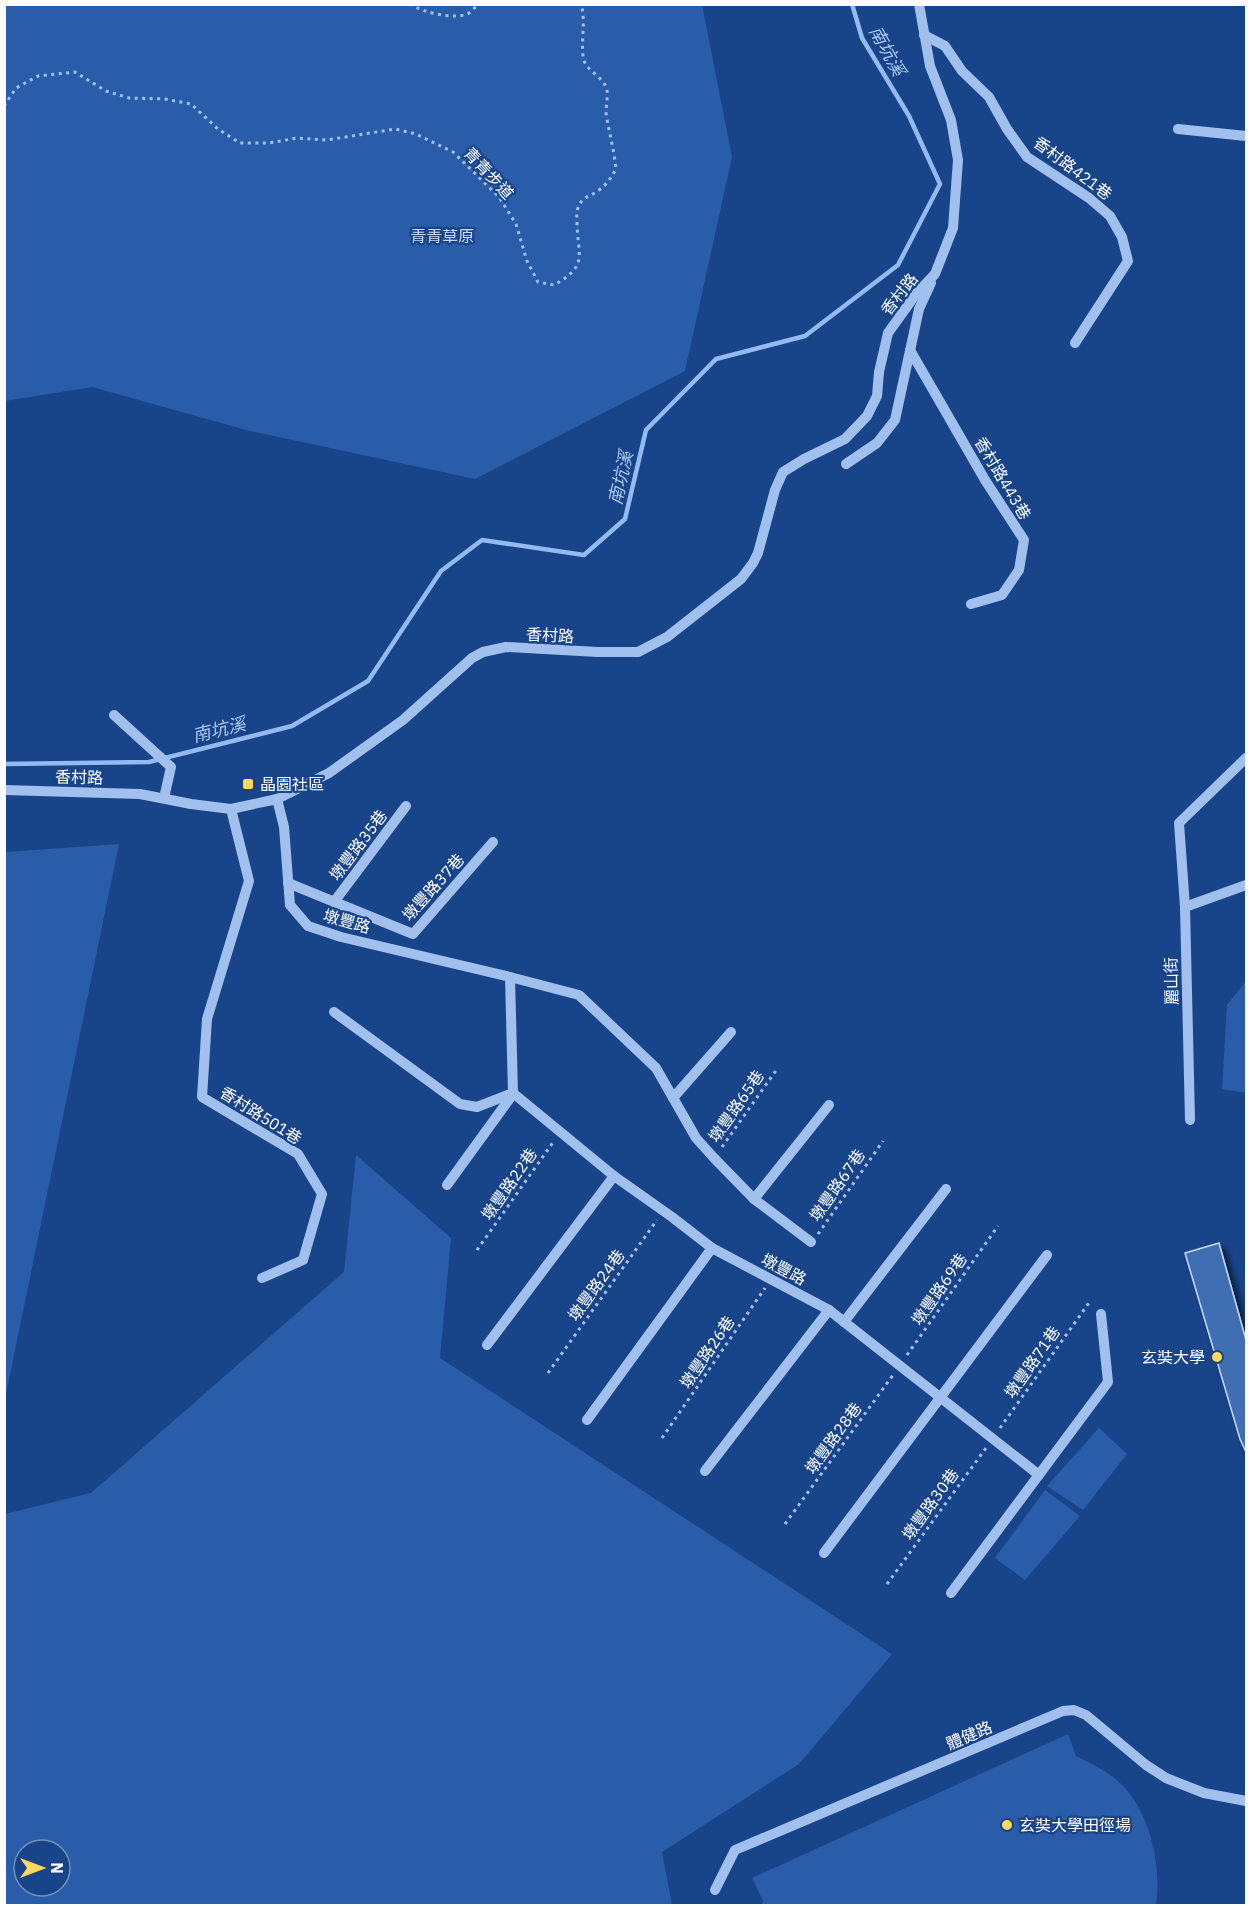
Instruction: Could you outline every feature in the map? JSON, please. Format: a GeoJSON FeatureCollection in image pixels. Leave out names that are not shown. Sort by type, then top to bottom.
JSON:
{"type":"FeatureCollection","features":[{"type":"Feature","properties":{"kind":"street","name":"香村路"},"geometry":{"type":"LineString","coordinates":[[846,464],[877,443],[895,420],[920,309],[953,228],[958,160],[951,120],[930,66],[919,4]]}},
{"type":"Feature","properties":{"kind":"street","name":"香村路421巷"},"geometry":{"type":"LineString","coordinates":[[924,35],[945,46],[962,71],[989,97],[1007,129],[1027,157],[1089,198],[1110,216],[1122,237],[1128,261],[1075,343]]}},
{"type":"Feature","properties":{"kind":"street"},"geometry":{"type":"LineString","coordinates":[[1178,129],[1246,136]]}},
{"type":"Feature","properties":{"kind":"street","name":"香村路"},"geometry":{"type":"LineString","coordinates":[[4,790],[140,794],[231,809],[277,799],[329,773],[403,720],[477,655],[506,647],[638,652],[667,637],[741,579],[758,553],[775,490],[783,472],[845,439],[867,416],[877,396],[879,372],[888,333],[916,294],[935,274]]}},
{"type":"Feature","properties":{"kind":"street","name":"香村路443巷"},"geometry":{"type":"LineString","coordinates":[[910,350],[985,480],[1024,540],[1019,570],[1002,595],[971,604]]}},
{"type":"Feature","properties":{"kind":"street"},"geometry":{"type":"LineString","coordinates":[[114,715],[171,767],[164,798]]}},
{"type":"Feature","properties":{"kind":"street","name":"麗山街"},"geometry":{"type":"LineString","coordinates":[[1190,1120],[1185,907],[1179,823],[1246,758]]}},
{"type":"Feature","properties":{"kind":"street","name":"墩豐路"},"geometry":{"type":"LineString","coordinates":[[277,799],[284,827],[290,905],[308,926],[341,937],[579,995],[656,1068],[696,1138],[714,1158],[754,1199],[811,1242]]}},
{"type":"Feature","properties":{"kind":"street","name":"墩豐路35巷"},"geometry":{"type":"LineString","coordinates":[[334,902],[406,806]]}},
{"type":"Feature","properties":{"kind":"street","name":"香村路501巷"},"geometry":{"type":"LineString","coordinates":[[231,809],[249,881],[207,1018],[202,1096],[298,1154],[322,1194],[303,1260],[262,1278]]}},
{"type":"Feature","properties":{"kind":"street","name":"墩豐路37巷"},"geometry":{"type":"LineString","coordinates":[[288,883],[413,934],[493,842]]}},
{"type":"Feature","properties":{"kind":"street"},"geometry":{"type":"LineString","coordinates":[[1185,907],[1246,885]]}},
{"type":"Feature","properties":{"kind":"street"},"geometry":{"type":"LineString","coordinates":[[447,1185],[513,1093],[510,977]]}},
{"type":"Feature","properties":{"kind":"street"},"geometry":{"type":"LineString","coordinates":[[334,1012],[460,1104],[477,1107],[513,1093]]}},
{"type":"Feature","properties":{"kind":"street"},"geometry":{"type":"LineString","coordinates":[[673,1098],[731,1032]]}},
{"type":"Feature","properties":{"kind":"street","name":"墩豐路"},"geometry":{"type":"LineString","coordinates":[[513,1093],[614,1176],[712,1248],[829,1310],[1039,1475]]}},
{"type":"Feature","properties":{"kind":"street"},"geometry":{"type":"LineString","coordinates":[[754,1199],[829,1105]]}},
{"type":"Feature","properties":{"kind":"street"},"geometry":{"type":"LineString","coordinates":[[487,1345],[614,1176]]}},
{"type":"Feature","properties":{"kind":"street"},"geometry":{"type":"LineString","coordinates":[[844,1322],[946,1189]]}},
{"type":"Feature","properties":{"kind":"street"},"geometry":{"type":"LineString","coordinates":[[587,1420],[712,1248]]}},
{"type":"Feature","properties":{"kind":"street"},"geometry":{"type":"LineString","coordinates":[[824,1553],[1047,1255]]}},
{"type":"Feature","properties":{"kind":"street"},"geometry":{"type":"LineString","coordinates":[[705,1471],[829,1310]]}},
{"type":"Feature","properties":{"kind":"street"},"geometry":{"type":"LineString","coordinates":[[951,1593],[1108,1383],[1101,1314]]}},
{"type":"Feature","properties":{"kind":"street","name":"體健路"},"geometry":{"type":"LineString","coordinates":[[715,1890],[735,1850],[1063,1711],[1074,1710],[1086,1715],[1146,1765],[1166,1778],[1203,1793],[1246,1801]]}},
{"type":"Feature","properties":{"kind":"path"},"geometry":{"type":"LineString","coordinates":[[410,4],[422,11],[445,15],[467,14],[478,4]]}},
{"type":"Feature","properties":{"kind":"path","name":"青青步道"},"geometry":{"type":"LineString","coordinates":[[4,106],[16,88],[38,75],[75,72],[106,91],[129,98],[165,99],[191,104],[218,129],[240,143],[269,143],[297,138],[327,140],[395,129],[416,134],[453,152],[499,197],[516,224],[531,272],[538,282],[554,285],[570,276],[579,264],[577,210],[583,198],[609,182],[616,169],[608,123],[607,88],[583,58],[585,16],[581,4]]}},
{"type":"Feature","properties":{"kind":"path","name":"墩豐路65巷"},"geometry":{"type":"LineString","coordinates":[[714,1158],[777,1069]]}},
{"type":"Feature","properties":{"kind":"path","name":"墩豐路22巷"},"geometry":{"type":"LineString","coordinates":[[477,1250],[560,1132]]}},
{"type":"Feature","properties":{"kind":"path","name":"墩豐路67巷"},"geometry":{"type":"LineString","coordinates":[[811,1242],[883,1141]]}},
{"type":"Feature","properties":{"kind":"path","name":"墩豐路24巷"},"geometry":{"type":"LineString","coordinates":[[548,1373],[663,1211]]}},
{"type":"Feature","properties":{"kind":"path","name":"墩豐路69巷"},"geometry":{"type":"LineString","coordinates":[[900,1365],[998,1227]]}},
{"type":"Feature","properties":{"kind":"path","name":"墩豐路26巷"},"geometry":{"type":"LineString","coordinates":[[662,1438],[771,1279]]}},
{"type":"Feature","properties":{"kind":"path","name":"墩豐路71巷"},"geometry":{"type":"LineString","coordinates":[[993,1438],[1091,1300]]}},
{"type":"Feature","properties":{"kind":"path","name":"墩豐路28巷"},"geometry":{"type":"LineString","coordinates":[[785,1524],[900,1365]]}},
{"type":"Feature","properties":{"kind":"path","name":"墩豐路30巷"},"geometry":{"type":"LineString","coordinates":[[887,1584],[993,1438]]}},
{"type":"Feature","properties":{"kind":"green space","name":"青青草原"},"geometry":{"type":"Polygon","coordinates":[[[5,4],[702,5],[732,157],[685,371],[475,479],[250,431],[92,387],[5,401],[5,4]]]}},
{"type":"Feature","properties":{"kind":"green space"},"geometry":{"type":"Polygon","coordinates":[[[119,844],[5,1399],[5,852],[119,844]]]}},
{"type":"Feature","properties":{"kind":"green space"},"geometry":{"type":"Polygon","coordinates":[[[1246,981],[1246,1093],[1222,1089],[1227,1005],[1246,981]]]}},
{"type":"Feature","properties":{"kind":"green space"},"geometry":{"type":"Polygon","coordinates":[[[356,1155],[451,1238],[440,1358],[892,1654],[799,1764],[662,1852],[672,1905],[5,1905],[5,1514],[91,1493],[344,1272],[356,1155]]]}},
{"type":"Feature","properties":{"kind":"green space"},"geometry":{"type":"Polygon","coordinates":[[[1099,1428],[1127,1454],[1083,1510],[1047,1486],[1099,1428]]]}},
{"type":"Feature","properties":{"kind":"green space"},"geometry":{"type":"Polygon","coordinates":[[[1045,1490],[1080,1516],[1025,1580],[995,1558],[1045,1490]]]}},
{"type":"Feature","properties":{"kind":"green space","name":"玄奘大學田徑場"},"geometry":{"type":"Polygon","coordinates":[[[1068,1734],[1076,1756],[1099,1768],[1120,1783],[1139,1808],[1152,1840],[1155,1857],[1156,1905],[762,1905],[763,1901],[752,1878],[1068,1734]]]}},
{"type":"Feature","properties":{"kind":"building"},"geometry":{"type":"Polygon","coordinates":[[[1219,1243],[1246,1340],[1246,1452],[1240,1439],[1185,1253],[1219,1243]]]}},
{"type":"Feature","properties":{"kind":"waterway","name":"南坑溪"},"geometry":{"type":"LineString","coordinates":[[4,764],[149,762],[292,726],[368,681],[441,571],[482,540],[584,555],[625,519],[646,430],[716,359],[805,336],[898,265],[940,184],[909,116],[862,38],[852,4]]}},
{"type":"Feature","properties":{"kind":"place","name":"晶園社區"},"geometry":{"type":"Point","coordinates":[248,784]}},
{"type":"Feature","properties":{"kind":"place","name":"玄奘大學"},"geometry":{"type":"Point","coordinates":[1217,1357]}},
{"type":"Feature","properties":{"kind":"place","name":"玄奘大學田徑場"},"geometry":{"type":"Point","coordinates":[1007,1825]}}]}
